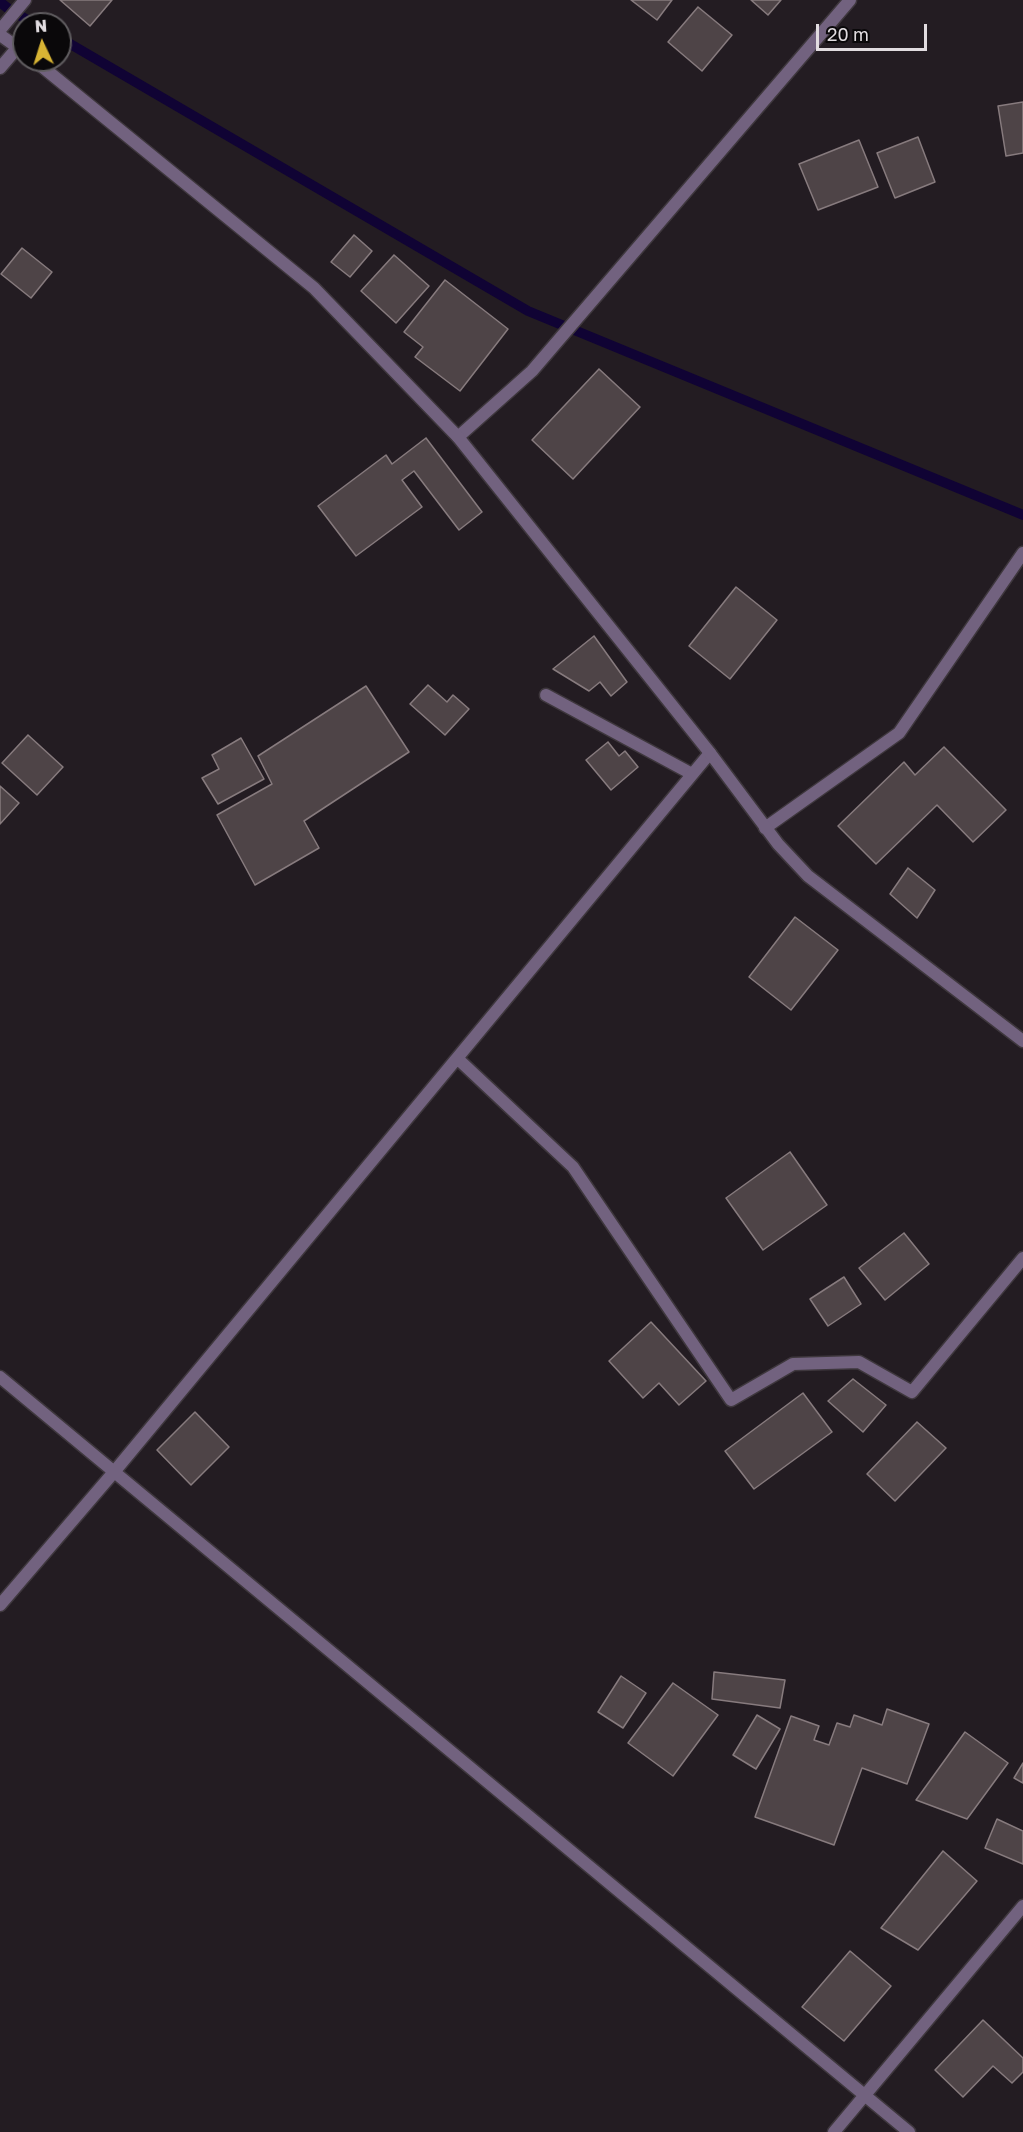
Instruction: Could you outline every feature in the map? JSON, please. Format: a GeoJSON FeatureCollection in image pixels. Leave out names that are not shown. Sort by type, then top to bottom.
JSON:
{"type":"FeatureCollection","features":[{"type":"Feature","properties":{"kind":"street"},"geometry":{"type":"LineString","coordinates":[[0,30],[25,0]]}},
{"type":"Feature","properties":{"kind":"street"},"geometry":{"type":"LineString","coordinates":[[458,437],[532,371],[850,0]]}},
{"type":"Feature","properties":{"kind":"street"},"geometry":{"type":"LineString","coordinates":[[0,68],[12,57]]}},
{"type":"Feature","properties":{"kind":"street"},"geometry":{"type":"LineString","coordinates":[[49,72],[314,288],[458,437],[710,753],[765,828],[808,876],[1023,1041]]}},
{"type":"Feature","properties":{"kind":"street"},"geometry":{"type":"LineString","coordinates":[[765,828],[899,733],[1023,553]]}},
{"type":"Feature","properties":{"kind":"street"},"geometry":{"type":"LineString","coordinates":[[546,695],[692,774]]}},
{"type":"Feature","properties":{"kind":"street"},"geometry":{"type":"LineString","coordinates":[[0,1605],[114,1472],[710,753]]}},
{"type":"Feature","properties":{"kind":"street"},"geometry":{"type":"LineString","coordinates":[[458,1059],[573,1167],[731,1400],[793,1364],[859,1362],[912,1392],[1023,1258]]}},
{"type":"Feature","properties":{"kind":"street"},"geometry":{"type":"LineString","coordinates":[[0,1377],[909,2132]]}},
{"type":"Feature","properties":{"kind":"street"},"geometry":{"type":"LineString","coordinates":[[834,2132],[1023,1906]]}},
{"type":"Feature","properties":{"kind":"building"},"geometry":{"type":"Polygon","coordinates":[[[60,0],[112,0],[90,26],[60,0]]]}},
{"type":"Feature","properties":{"kind":"building"},"geometry":{"type":"Polygon","coordinates":[[[631,0],[672,0],[657,20],[631,0]]]}},
{"type":"Feature","properties":{"kind":"building"},"geometry":{"type":"Polygon","coordinates":[[[751,0],[781,0],[768,15],[751,0]]]}},
{"type":"Feature","properties":{"kind":"building"},"geometry":{"type":"Polygon","coordinates":[[[698,7],[732,35],[702,71],[668,42],[698,7]]]}},
{"type":"Feature","properties":{"kind":"building"},"geometry":{"type":"Polygon","coordinates":[[[1023,102],[1023,153],[1006,156],[998,106],[1023,102]]]}},
{"type":"Feature","properties":{"kind":"building"},"geometry":{"type":"Polygon","coordinates":[[[918,137],[935,182],[895,198],[877,153],[918,137]]]}},
{"type":"Feature","properties":{"kind":"building"},"geometry":{"type":"Polygon","coordinates":[[[859,140],[878,187],[818,210],[799,164],[859,140]]]}},
{"type":"Feature","properties":{"kind":"building"},"geometry":{"type":"Polygon","coordinates":[[[354,235],[372,251],[350,277],[331,262],[354,235]]]}},
{"type":"Feature","properties":{"kind":"building"},"geometry":{"type":"Polygon","coordinates":[[[22,248],[52,272],[31,298],[1,274],[22,248]]]}},
{"type":"Feature","properties":{"kind":"building"},"geometry":{"type":"Polygon","coordinates":[[[394,255],[429,286],[396,323],[361,291],[394,255]]]}},
{"type":"Feature","properties":{"kind":"building"},"geometry":{"type":"Polygon","coordinates":[[[445,280],[508,329],[460,391],[415,357],[423,347],[404,332],[445,280]]]}},
{"type":"Feature","properties":{"kind":"building"},"geometry":{"type":"Polygon","coordinates":[[[599,369],[640,407],[573,479],[532,440],[599,369]]]}},
{"type":"Feature","properties":{"kind":"building"},"geometry":{"type":"Polygon","coordinates":[[[426,438],[482,512],[459,530],[414,471],[402,480],[422,507],[356,556],[318,506],[386,455],[392,464],[426,438]]]}},
{"type":"Feature","properties":{"kind":"building"},"geometry":{"type":"Polygon","coordinates":[[[736,587],[777,620],[730,679],[689,646],[736,587]]]}},
{"type":"Feature","properties":{"kind":"building"},"geometry":{"type":"Polygon","coordinates":[[[594,636],[627,682],[611,696],[600,682],[589,691],[553,669],[594,636]]]}},
{"type":"Feature","properties":{"kind":"building"},"geometry":{"type":"Polygon","coordinates":[[[428,685],[447,702],[453,695],[469,709],[445,735],[410,704],[428,685]]]}},
{"type":"Feature","properties":{"kind":"building"},"geometry":{"type":"Polygon","coordinates":[[[366,686],[409,752],[304,821],[319,848],[255,885],[217,815],[272,784],[258,756],[366,686]]]}},
{"type":"Feature","properties":{"kind":"building"},"geometry":{"type":"Polygon","coordinates":[[[28,735],[63,767],[37,795],[2,763],[28,735]]]}},
{"type":"Feature","properties":{"kind":"building"},"geometry":{"type":"Polygon","coordinates":[[[241,738],[264,779],[218,804],[202,778],[219,769],[212,755],[241,738]]]}},
{"type":"Feature","properties":{"kind":"building"},"geometry":{"type":"Polygon","coordinates":[[[608,742],[619,756],[625,751],[638,767],[611,790],[586,760],[608,742]]]}},
{"type":"Feature","properties":{"kind":"building"},"geometry":{"type":"Polygon","coordinates":[[[944,747],[1006,810],[973,842],[937,805],[876,864],[838,826],[904,762],[915,775],[944,747]]]}},
{"type":"Feature","properties":{"kind":"building"},"geometry":{"type":"Polygon","coordinates":[[[0,786],[19,803],[0,824],[0,786]]]}},
{"type":"Feature","properties":{"kind":"building"},"geometry":{"type":"Polygon","coordinates":[[[908,868],[935,890],[917,918],[890,894],[908,868]]]}},
{"type":"Feature","properties":{"kind":"building"},"geometry":{"type":"Polygon","coordinates":[[[795,917],[838,950],[791,1010],[749,977],[795,917]]]}},
{"type":"Feature","properties":{"kind":"building"},"geometry":{"type":"Polygon","coordinates":[[[790,1152],[827,1205],[763,1250],[726,1198],[790,1152]]]}},
{"type":"Feature","properties":{"kind":"building"},"geometry":{"type":"Polygon","coordinates":[[[904,1233],[929,1264],[885,1300],[859,1268],[904,1233]]]}},
{"type":"Feature","properties":{"kind":"building"},"geometry":{"type":"Polygon","coordinates":[[[844,1277],[861,1304],[828,1326],[810,1299],[844,1277]]]}},
{"type":"Feature","properties":{"kind":"building"},"geometry":{"type":"Polygon","coordinates":[[[651,1322],[706,1381],[679,1405],[659,1383],[643,1398],[609,1361],[651,1322]]]}},
{"type":"Feature","properties":{"kind":"building"},"geometry":{"type":"Polygon","coordinates":[[[853,1379],[886,1405],[863,1432],[828,1401],[853,1379]]]}},
{"type":"Feature","properties":{"kind":"building"},"geometry":{"type":"Polygon","coordinates":[[[803,1393],[832,1432],[754,1489],[725,1451],[803,1393]]]}},
{"type":"Feature","properties":{"kind":"building"},"geometry":{"type":"Polygon","coordinates":[[[195,1412],[229,1447],[191,1485],[157,1450],[195,1412]]]}},
{"type":"Feature","properties":{"kind":"building"},"geometry":{"type":"Polygon","coordinates":[[[917,1422],[946,1448],[895,1501],[867,1474],[917,1422]]]}},
{"type":"Feature","properties":{"kind":"building"},"geometry":{"type":"Polygon","coordinates":[[[714,1672],[785,1680],[780,1708],[712,1699],[714,1672]]]}},
{"type":"Feature","properties":{"kind":"building"},"geometry":{"type":"Polygon","coordinates":[[[621,1676],[646,1693],[623,1728],[598,1712],[621,1676]]]}},
{"type":"Feature","properties":{"kind":"building"},"geometry":{"type":"Polygon","coordinates":[[[673,1683],[718,1715],[673,1776],[628,1743],[673,1683]]]}},
{"type":"Feature","properties":{"kind":"building"},"geometry":{"type":"Polygon","coordinates":[[[887,1709],[929,1724],[907,1784],[862,1768],[834,1845],[755,1817],[791,1716],[819,1726],[814,1740],[829,1745],[837,1723],[850,1727],[854,1715],[882,1725],[887,1709]]]}},
{"type":"Feature","properties":{"kind":"building"},"geometry":{"type":"Polygon","coordinates":[[[757,1715],[780,1729],[756,1769],[733,1755],[757,1715]]]}},
{"type":"Feature","properties":{"kind":"building"},"geometry":{"type":"Polygon","coordinates":[[[965,1732],[1008,1763],[967,1819],[916,1800],[965,1732]]]}},
{"type":"Feature","properties":{"kind":"building"},"geometry":{"type":"Polygon","coordinates":[[[1023,1763],[1023,1783],[1014,1778],[1023,1763]]]}},
{"type":"Feature","properties":{"kind":"building"},"geometry":{"type":"Polygon","coordinates":[[[997,1819],[1023,1831],[1023,1864],[985,1848],[997,1819]]]}},
{"type":"Feature","properties":{"kind":"building"},"geometry":{"type":"Polygon","coordinates":[[[943,1851],[977,1881],[918,1950],[881,1928],[943,1851]]]}},
{"type":"Feature","properties":{"kind":"building"},"geometry":{"type":"Polygon","coordinates":[[[850,1951],[891,1986],[844,2041],[802,2007],[850,1951]]]}},
{"type":"Feature","properties":{"kind":"building"},"geometry":{"type":"Polygon","coordinates":[[[983,2020],[1023,2058],[1023,2072],[1012,2083],[993,2066],[963,2097],[935,2070],[983,2020]]]}},
{"type":"Feature","properties":{"kind":"waterway"},"geometry":{"type":"LineString","coordinates":[[0,2],[14,12]]}},
{"type":"Feature","properties":{"kind":"waterway"},"geometry":{"type":"LineString","coordinates":[[72,45],[528,311],[1023,515]]}}]}
